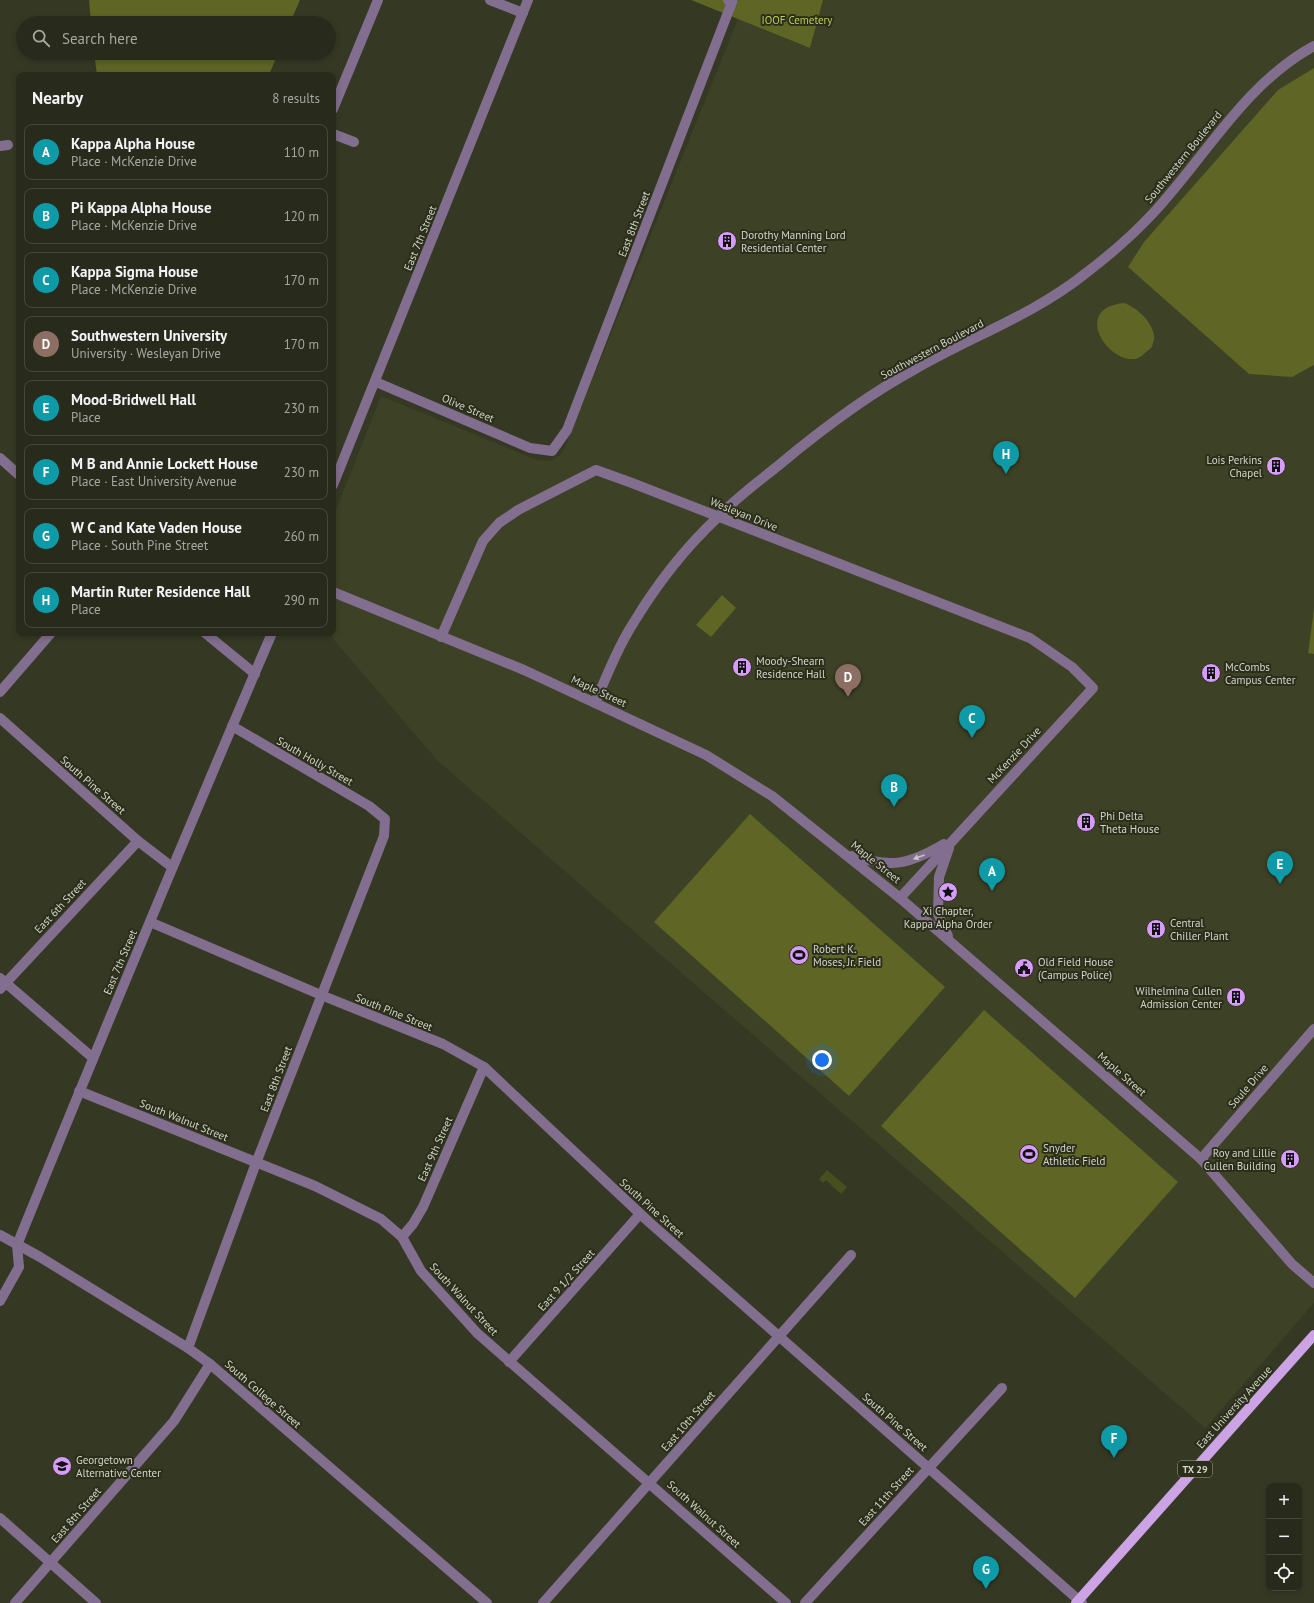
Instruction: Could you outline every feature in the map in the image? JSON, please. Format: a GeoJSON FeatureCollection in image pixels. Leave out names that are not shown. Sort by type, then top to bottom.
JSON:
{"type":"FeatureCollection","features":[{"type":"Feature","properties":{"kind":"main road","name":"East University Avenue"},"geometry":{"type":"LineString","coordinates":[[1079,1602],[1314,1335]]}},
{"type":"Feature","properties":{"kind":"street"},"geometry":{"type":"LineString","coordinates":[[336,102],[378,0]]}},
{"type":"Feature","properties":{"kind":"street"},"geometry":{"type":"LineString","coordinates":[[490,0],[522,13]]}},
{"type":"Feature","properties":{"kind":"street","name":"East 7th Street"},"geometry":{"type":"LineString","coordinates":[[336,478],[376,382],[528,0]]}},
{"type":"Feature","properties":{"kind":"street","name":"East 8th Street"},"geometry":{"type":"LineString","coordinates":[[552,451],[567,430],[730,1]]}},
{"type":"Feature","properties":{"kind":"street","name":"Southwestern Boulevard"},"geometry":{"type":"LineString","coordinates":[[595,702],[635,620],[677,561],[718,516],[799,448],[855,406],[916,368],[1044,302],[1086,274],[1133,233],[1156,209],[1240,106],[1261,84],[1292,58],[1314,46]]}},
{"type":"Feature","properties":{"kind":"street"},"geometry":{"type":"LineString","coordinates":[[336,135],[354,142]]}},
{"type":"Feature","properties":{"kind":"street","name":"Olive Street"},"geometry":{"type":"LineString","coordinates":[[376,382],[530,448],[552,451]]}},
{"type":"Feature","properties":{"kind":"street"},"geometry":{"type":"LineString","coordinates":[[0,458],[16,472]]}},
{"type":"Feature","properties":{"kind":"street","name":"Wesleyan Drive"},"geometry":{"type":"LineString","coordinates":[[441,637],[483,541],[493,529],[518,510],[596,470],[1030,638],[1072,667],[1093,688]]}},
{"type":"Feature","properties":{"kind":"street","name":"Maple Street"},"geometry":{"type":"LineString","coordinates":[[336,593],[524,670],[595,702],[735,771],[772,796],[847,854],[950,940],[1201,1159],[1292,1264],[1314,1283]]}},
{"type":"Feature","properties":{"kind":"street"},"geometry":{"type":"LineString","coordinates":[[0,692],[48,636]]}},
{"type":"Feature","properties":{"kind":"street"},"geometry":{"type":"LineString","coordinates":[[209,636],[255,674]]}},
{"type":"Feature","properties":{"kind":"street","name":"East 7th Street"},"geometry":{"type":"LineString","coordinates":[[16,1245],[172,867],[271,636]]}},
{"type":"Feature","properties":{"kind":"street","name":"McKenzie Drive"},"geometry":{"type":"LineString","coordinates":[[900,898],[1093,688]]}},
{"type":"Feature","properties":{"kind":"street","name":"South Pine Street"},"geometry":{"type":"LineString","coordinates":[[0,718],[138,841],[172,867]]}},
{"type":"Feature","properties":{"kind":"street","name":"South Holly Street"},"geometry":{"type":"LineString","coordinates":[[232,726],[370,806],[385,819]]}},
{"type":"Feature","properties":{"kind":"street","name":"East 8th Street"},"geometry":{"type":"LineString","coordinates":[[188,1348],[256,1162],[384,836],[385,819]]}},
{"type":"Feature","properties":{"kind":"street","name":"McKenzie Drive"},"geometry":{"type":"LineString","coordinates":[[847,854],[874,863],[894,863],[922,857],[953,839]]}},
{"type":"Feature","properties":{"kind":"street","name":"McKenzie Drive"},"geometry":{"type":"LineString","coordinates":[[950,940],[938,914],[939,877],[945,856],[953,839]]}},
{"type":"Feature","properties":{"kind":"street","name":"East 6th Street"},"geometry":{"type":"LineString","coordinates":[[2,983],[138,841]]}},
{"type":"Feature","properties":{"kind":"street","name":"South Pine Street"},"geometry":{"type":"LineString","coordinates":[[150,922],[321,995],[443,1044],[484,1067],[640,1214],[1079,1602]]}},
{"type":"Feature","properties":{"kind":"street"},"geometry":{"type":"LineString","coordinates":[[2,983],[93,1058]]}},
{"type":"Feature","properties":{"kind":"street","name":"Soule Drive"},"geometry":{"type":"LineString","coordinates":[[1201,1159],[1314,1029]]}},
{"type":"Feature","properties":{"kind":"street","name":"East 9th Street"},"geometry":{"type":"LineString","coordinates":[[402,1238],[413,1224],[423,1207],[484,1067]]}},
{"type":"Feature","properties":{"kind":"street","name":"South Walnut Street"},"geometry":{"type":"LineString","coordinates":[[79,1091],[346,1200],[381,1219],[402,1238],[421,1271],[436,1290],[477,1333],[786,1603]]}},
{"type":"Feature","properties":{"kind":"street","name":"East 9 1/2 Street"},"geometry":{"type":"LineString","coordinates":[[509,1362],[640,1214]]}},
{"type":"Feature","properties":{"kind":"street","name":"South College Street"},"geometry":{"type":"LineString","coordinates":[[0,1235],[40,1257],[188,1348],[210,1364],[487,1603]]}},
{"type":"Feature","properties":{"kind":"street"},"geometry":{"type":"LineString","coordinates":[[0,1301],[19,1267],[16,1245]]}},
{"type":"Feature","properties":{"kind":"street","name":"East 10th Street"},"geometry":{"type":"LineString","coordinates":[[543,1603],[851,1255]]}},
{"type":"Feature","properties":{"kind":"street","name":"East 8th Street"},"geometry":{"type":"LineString","coordinates":[[15,1603],[174,1421],[210,1364]]}},
{"type":"Feature","properties":{"kind":"street","name":"East 11th Street"},"geometry":{"type":"LineString","coordinates":[[805,1603],[1002,1388]]}},
{"type":"Feature","properties":{"kind":"street"},"geometry":{"type":"LineString","coordinates":[[0,1518],[96,1603]]}},
{"type":"Feature","properties":{"kind":"shaded area"},"geometry":{"type":"Polygon","coordinates":[[[823,0],[1314,0],[1314,1303],[1205,1428],[438,761],[331,636],[336,636],[336,510],[381,396],[537,460],[550,461],[560,455],[566,445],[738,19],[810,48],[823,0]]]}},
{"type":"Feature","properties":{"kind":"shaded area"},"geometry":{"type":"Polygon","coordinates":[[[827,1170],[847,1187],[841,1194],[826,1180],[823,1183],[819,1179],[827,1170]]]}},
{"type":"Feature","properties":{"kind":"green space"},"geometry":{"type":"Polygon","coordinates":[[[89,0],[300,0],[293,16],[90,16],[89,0]]]}},
{"type":"Feature","properties":{"kind":"green space","name":"IOOF Cemetery"},"geometry":{"type":"Polygon","coordinates":[[[691,0],[823,0],[810,48],[691,0]]]}},
{"type":"Feature","properties":{"kind":"green space"},"geometry":{"type":"Polygon","coordinates":[[[95,60],[275,60],[270,72],[97,72],[95,60]]]}},
{"type":"Feature","properties":{"kind":"green space"},"geometry":{"type":"Polygon","coordinates":[[[1314,68],[1314,365],[1292,377],[1249,374],[1128,267],[1144,242],[1278,90],[1314,68]]]}},
{"type":"Feature","properties":{"kind":"green space"},"geometry":{"type":"Polygon","coordinates":[[[1124,303],[1143,315],[1153,330],[1154,339],[1152,347],[1136,359],[1124,358],[1114,352],[1105,344],[1099,334],[1097,324],[1100,314],[1108,307],[1124,303]]]}},
{"type":"Feature","properties":{"kind":"green space"},"geometry":{"type":"Polygon","coordinates":[[[722,595],[736,608],[711,637],[696,625],[722,595]]]}},
{"type":"Feature","properties":{"kind":"green space"},"geometry":{"type":"Polygon","coordinates":[[[1314,609],[1314,654],[1308,653],[1314,609]]]}},
{"type":"Feature","properties":{"kind":"green space","name":"Robert K. Moses, Jr. Field"},"geometry":{"type":"Polygon","coordinates":[[[750,814],[945,987],[849,1096],[654,922],[750,814]]]}},
{"type":"Feature","properties":{"kind":"green space","name":"Snyder Athletic Field"},"geometry":{"type":"Polygon","coordinates":[[[984,1010],[1178,1182],[1075,1298],[881,1126],[984,1010]]]}},
{"type":"Feature","properties":{"kind":"place","name":"Dorothy Manning Lord Residential Center"},"geometry":{"type":"Point","coordinates":[727,241]}},
{"type":"Feature","properties":{"kind":"place","name":"Lois Perkins Chapel"},"geometry":{"type":"Point","coordinates":[1276,466]}},
{"type":"Feature","properties":{"kind":"place","name":"Martin Ruter Residence Hall"},"geometry":{"type":"Point","coordinates":[1006,474]}},
{"type":"Feature","properties":{"kind":"place","name":"Moody-Shearn Residence Hall"},"geometry":{"type":"Point","coordinates":[742,667]}},
{"type":"Feature","properties":{"kind":"place","name":"McCombs Campus Center"},"geometry":{"type":"Point","coordinates":[1211,673]}},
{"type":"Feature","properties":{"kind":"place","name":"Southwestern University"},"geometry":{"type":"Point","coordinates":[848,697]}},
{"type":"Feature","properties":{"kind":"place","name":"Kappa Sigma House"},"geometry":{"type":"Point","coordinates":[972,738]}},
{"type":"Feature","properties":{"kind":"place","name":"Pi Kappa Alpha House"},"geometry":{"type":"Point","coordinates":[894,807]}},
{"type":"Feature","properties":{"kind":"place","name":"Phi Delta Theta House"},"geometry":{"type":"Point","coordinates":[1086,822]}},
{"type":"Feature","properties":{"kind":"place","name":"Mood-Bridwell Hall"},"geometry":{"type":"Point","coordinates":[1280,884]}},
{"type":"Feature","properties":{"kind":"place","name":"Kappa Alpha House"},"geometry":{"type":"Point","coordinates":[992,891]}},
{"type":"Feature","properties":{"kind":"place","name":"Xi Chapter, Kappa Alpha Order"},"geometry":{"type":"Point","coordinates":[948,892]}},
{"type":"Feature","properties":{"kind":"place","name":"Central Chiller Plant"},"geometry":{"type":"Point","coordinates":[1156,929]}},
{"type":"Feature","properties":{"kind":"place","name":"Robert K. Moses, Jr. Field"},"geometry":{"type":"Point","coordinates":[799,955]}},
{"type":"Feature","properties":{"kind":"place","name":"Old Field House (Campus Police)"},"geometry":{"type":"Point","coordinates":[1024,968]}},
{"type":"Feature","properties":{"kind":"place","name":"Wilhelmina Cullen Admission Center"},"geometry":{"type":"Point","coordinates":[1236,997]}},
{"type":"Feature","properties":{"kind":"place","name":"Snyder Athletic Field"},"geometry":{"type":"Point","coordinates":[1029,1154]}},
{"type":"Feature","properties":{"kind":"place","name":"Roy and Lillie Cullen Building"},"geometry":{"type":"Point","coordinates":[1290,1159]}},
{"type":"Feature","properties":{"kind":"place","name":"M B and Annie Lockett House"},"geometry":{"type":"Point","coordinates":[1114,1458]}},
{"type":"Feature","properties":{"kind":"place","name":"Georgetown Alternative Center"},"geometry":{"type":"Point","coordinates":[62,1466]}},
{"type":"Feature","properties":{"kind":"place","name":"W C and Kate Vaden House"},"geometry":{"type":"Point","coordinates":[986,1589]}}]}
